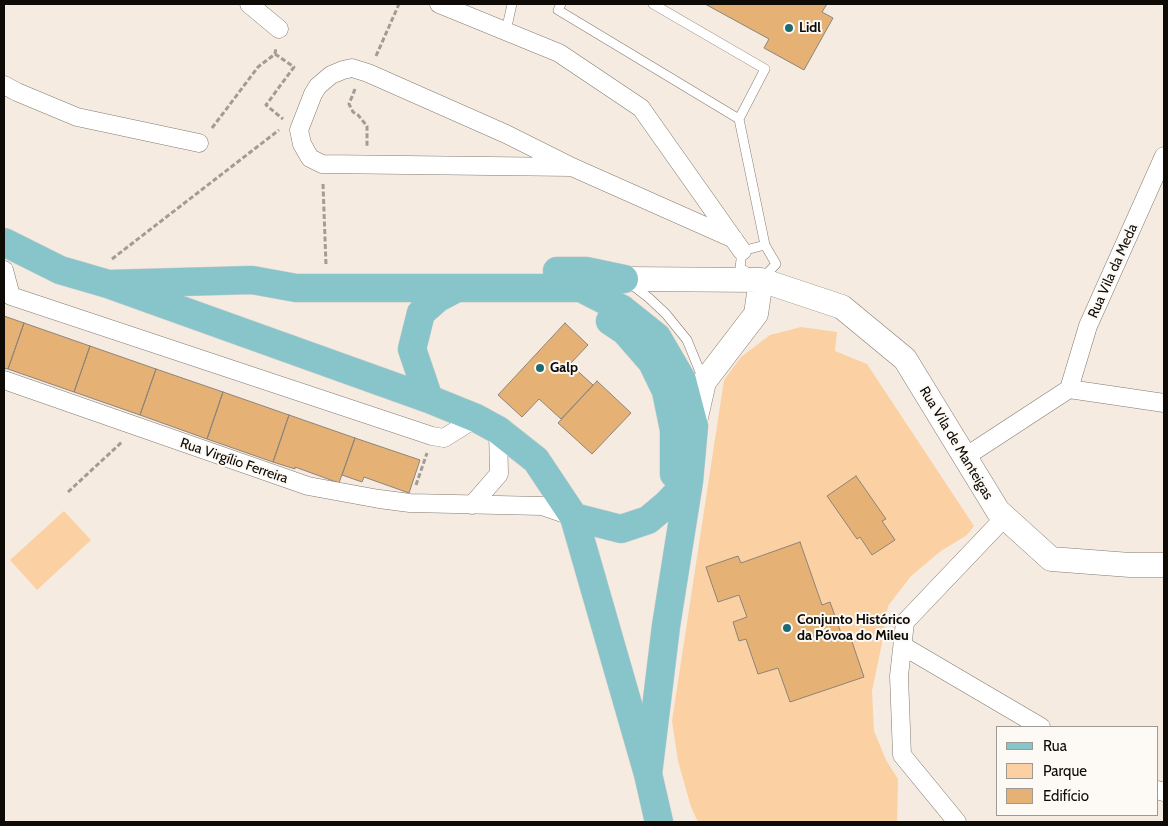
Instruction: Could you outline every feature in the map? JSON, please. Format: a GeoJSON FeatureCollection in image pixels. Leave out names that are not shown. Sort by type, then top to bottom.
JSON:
{"type":"FeatureCollection","features":[{"type":"Feature","properties":{"kind":"main road"},"geometry":{"type":"LineString","coordinates":[[4,242],[60,270],[97,281],[429,399],[487,424],[536,460],[574,517],[648,774],[659,822]]}},
{"type":"Feature","properties":{"kind":"main road"},"geometry":{"type":"LineString","coordinates":[[97,281],[252,280],[298,274],[327,273],[586,271],[624,279]]}},
{"type":"Feature","properties":{"kind":"main road","name":"Rua Vila de Manteigas"},"geometry":{"type":"LineString","coordinates":[[581,288],[624,279],[761,280],[842,308],[905,359],[998,511],[1052,559],[1130,565],[1164,565]]}},
{"type":"Feature","properties":{"kind":"main road"},"geometry":{"type":"LineString","coordinates":[[252,280],[296,288],[581,288],[622,308],[657,337],[682,380],[694,426]]}},
{"type":"Feature","properties":{"kind":"main road"},"geometry":{"type":"LineString","coordinates":[[648,774],[666,626],[690,481],[694,426],[704,382],[756,314],[761,280]]}},
{"type":"Feature","properties":{"kind":"main road"},"geometry":{"type":"LineString","coordinates":[[429,399],[412,349],[421,313],[438,298],[457,288]]}},
{"type":"Feature","properties":{"kind":"main road"},"geometry":{"type":"LineString","coordinates":[[550,288],[597,312],[625,331],[652,362],[666,391],[674,430],[675,470],[668,504]]}},
{"type":"Feature","properties":{"kind":"main road"},"geometry":{"type":"LineString","coordinates":[[574,517],[621,529],[648,520],[668,504],[690,481]]}},
{"type":"Feature","properties":{"kind":"street"},"geometry":{"type":"LineString","coordinates":[[248,4],[279,28]]}},
{"type":"Feature","properties":{"kind":"street"},"geometry":{"type":"LineString","coordinates":[[439,4],[559,53],[642,108],[738,245]]}},
{"type":"Feature","properties":{"kind":"street"},"geometry":{"type":"LineString","coordinates":[[572,167],[322,164],[310,158],[302,144],[298,130],[318,86],[331,75],[352,68],[506,134],[738,245]]}},
{"type":"Feature","properties":{"kind":"street"},"geometry":{"type":"LineString","coordinates":[[4,85],[78,117],[199,143]]}},
{"type":"Feature","properties":{"kind":"street","name":"Rua Vila da Meda"},"geometry":{"type":"LineString","coordinates":[[1069,388],[1088,326],[1160,176],[1164,156]]}},
{"type":"Feature","properties":{"kind":"street"},"geometry":{"type":"LineString","coordinates":[[4,270],[7,294],[432,436],[444,438],[487,424],[499,474],[472,505]]}},
{"type":"Feature","properties":{"kind":"street","name":"Rua Virgílio Ferreira"},"geometry":{"type":"LineString","coordinates":[[4,380],[308,486],[410,503],[542,506],[574,517]]}},
{"type":"Feature","properties":{"kind":"street"},"geometry":{"type":"LineString","coordinates":[[965,457],[1069,388],[1164,403]]}},
{"type":"Feature","properties":{"kind":"street"},"geometry":{"type":"LineString","coordinates":[[957,822],[902,755],[899,676],[906,622],[1005,517]]}},
{"type":"Feature","properties":{"kind":"street"},"geometry":{"type":"LineString","coordinates":[[903,646],[1039,726]]}},
{"type":"Feature","properties":{"kind":"lane"},"geometry":{"type":"LineString","coordinates":[[506,31],[512,4]]}},
{"type":"Feature","properties":{"kind":"lane"},"geometry":{"type":"LineString","coordinates":[[561,4],[558,10],[739,119]]}},
{"type":"Feature","properties":{"kind":"lane"},"geometry":{"type":"LineString","coordinates":[[654,4],[765,69],[739,119],[765,245],[776,264],[761,280],[740,268],[738,245],[765,245]]}},
{"type":"Feature","properties":{"kind":"lane"},"geometry":{"type":"LineString","coordinates":[[624,279],[666,314],[687,340],[704,382]]}},
{"type":"Feature","properties":{"kind":"path"},"geometry":{"type":"LineString","coordinates":[[367,165],[367,126],[358,114],[353,112],[349,104],[399,4]]}},
{"type":"Feature","properties":{"kind":"path"},"geometry":{"type":"LineString","coordinates":[[199,143],[258,67],[275,54],[279,28]]}},
{"type":"Feature","properties":{"kind":"path"},"geometry":{"type":"LineString","coordinates":[[275,54],[294,67],[266,105],[287,122]]}},
{"type":"Feature","properties":{"kind":"path"},"geometry":{"type":"LineString","coordinates":[[97,281],[281,127]]}},
{"type":"Feature","properties":{"kind":"path"},"geometry":{"type":"LineString","coordinates":[[322,164],[327,273]]}},
{"type":"Feature","properties":{"kind":"path"},"geometry":{"type":"LineString","coordinates":[[68,492],[139,428]]}},
{"type":"Feature","properties":{"kind":"path"},"geometry":{"type":"LineString","coordinates":[[410,503],[432,436]]}},
{"type":"Feature","properties":{"kind":"green space"},"geometry":{"type":"Polygon","coordinates":[[[801,327],[837,332],[835,351],[867,364],[974,526],[967,535],[941,551],[911,576],[888,606],[872,691],[874,731],[886,760],[898,779],[897,822],[698,822],[691,807],[678,761],[672,721],[724,380],[741,357],[770,335],[801,327]]]}},
{"type":"Feature","properties":{"kind":"green space"},"geometry":{"type":"Polygon","coordinates":[[[64,511],[91,540],[37,590],[10,560],[64,511]]]}},
{"type":"Feature","properties":{"kind":"building","name":"Lidl"},"geometry":{"type":"Polygon","coordinates":[[[705,4],[827,4],[822,12],[833,18],[804,70],[764,48],[769,39],[705,4]]]}},
{"type":"Feature","properties":{"kind":"building"},"geometry":{"type":"Polygon","coordinates":[[[4,316],[24,323],[8,369],[4,368],[4,316]]]}},
{"type":"Feature","properties":{"kind":"building"},"geometry":{"type":"Polygon","coordinates":[[[24,323],[90,346],[74,392],[8,369],[24,323]]]}},
{"type":"Feature","properties":{"kind":"building"},"geometry":{"type":"Polygon","coordinates":[[[565,323],[588,345],[570,364],[593,385],[561,419],[539,399],[522,417],[498,395],[565,323]]]}},
{"type":"Feature","properties":{"kind":"building"},"geometry":{"type":"Polygon","coordinates":[[[90,346],[156,369],[140,415],[74,392],[90,346]]]}},
{"type":"Feature","properties":{"kind":"building"},"geometry":{"type":"Polygon","coordinates":[[[156,369],[223,392],[207,439],[140,415],[156,369]]]}},
{"type":"Feature","properties":{"kind":"building"},"geometry":{"type":"Polygon","coordinates":[[[597,381],[631,413],[592,454],[558,423],[597,381]]]}},
{"type":"Feature","properties":{"kind":"building"},"geometry":{"type":"Polygon","coordinates":[[[223,392],[289,415],[273,462],[207,439],[223,392]]]}},
{"type":"Feature","properties":{"kind":"building"},"geometry":{"type":"Polygon","coordinates":[[[289,415],[355,438],[339,483],[295,467],[295,469],[273,462],[289,415]]]}},
{"type":"Feature","properties":{"kind":"building"},"geometry":{"type":"Polygon","coordinates":[[[355,438],[420,460],[409,493],[364,477],[362,482],[342,475],[355,438]]]}},
{"type":"Feature","properties":{"kind":"building"},"geometry":{"type":"Polygon","coordinates":[[[856,476],[886,519],[882,521],[895,540],[872,555],[860,537],[857,539],[827,496],[856,476]]]}},
{"type":"Feature","properties":{"kind":"building","name":"Conjunto Histórico da Póvoa do Mileu"},"geometry":{"type":"Polygon","coordinates":[[[800,542],[822,605],[830,602],[842,636],[849,633],[864,677],[790,702],[778,668],[758,674],[746,639],[739,641],[733,622],[747,617],[739,595],[718,602],[706,567],[738,556],[741,563],[800,542]]]}},
{"type":"Feature","properties":{"kind":"place","name":"Lidl"},"geometry":{"type":"Point","coordinates":[789,28]}},
{"type":"Feature","properties":{"kind":"place","name":"Galp"},"geometry":{"type":"Point","coordinates":[540,368]}},
{"type":"Feature","properties":{"kind":"place","name":"Conjunto Histórico da Póvoa do Mileu"},"geometry":{"type":"Point","coordinates":[787,628]}}]}
